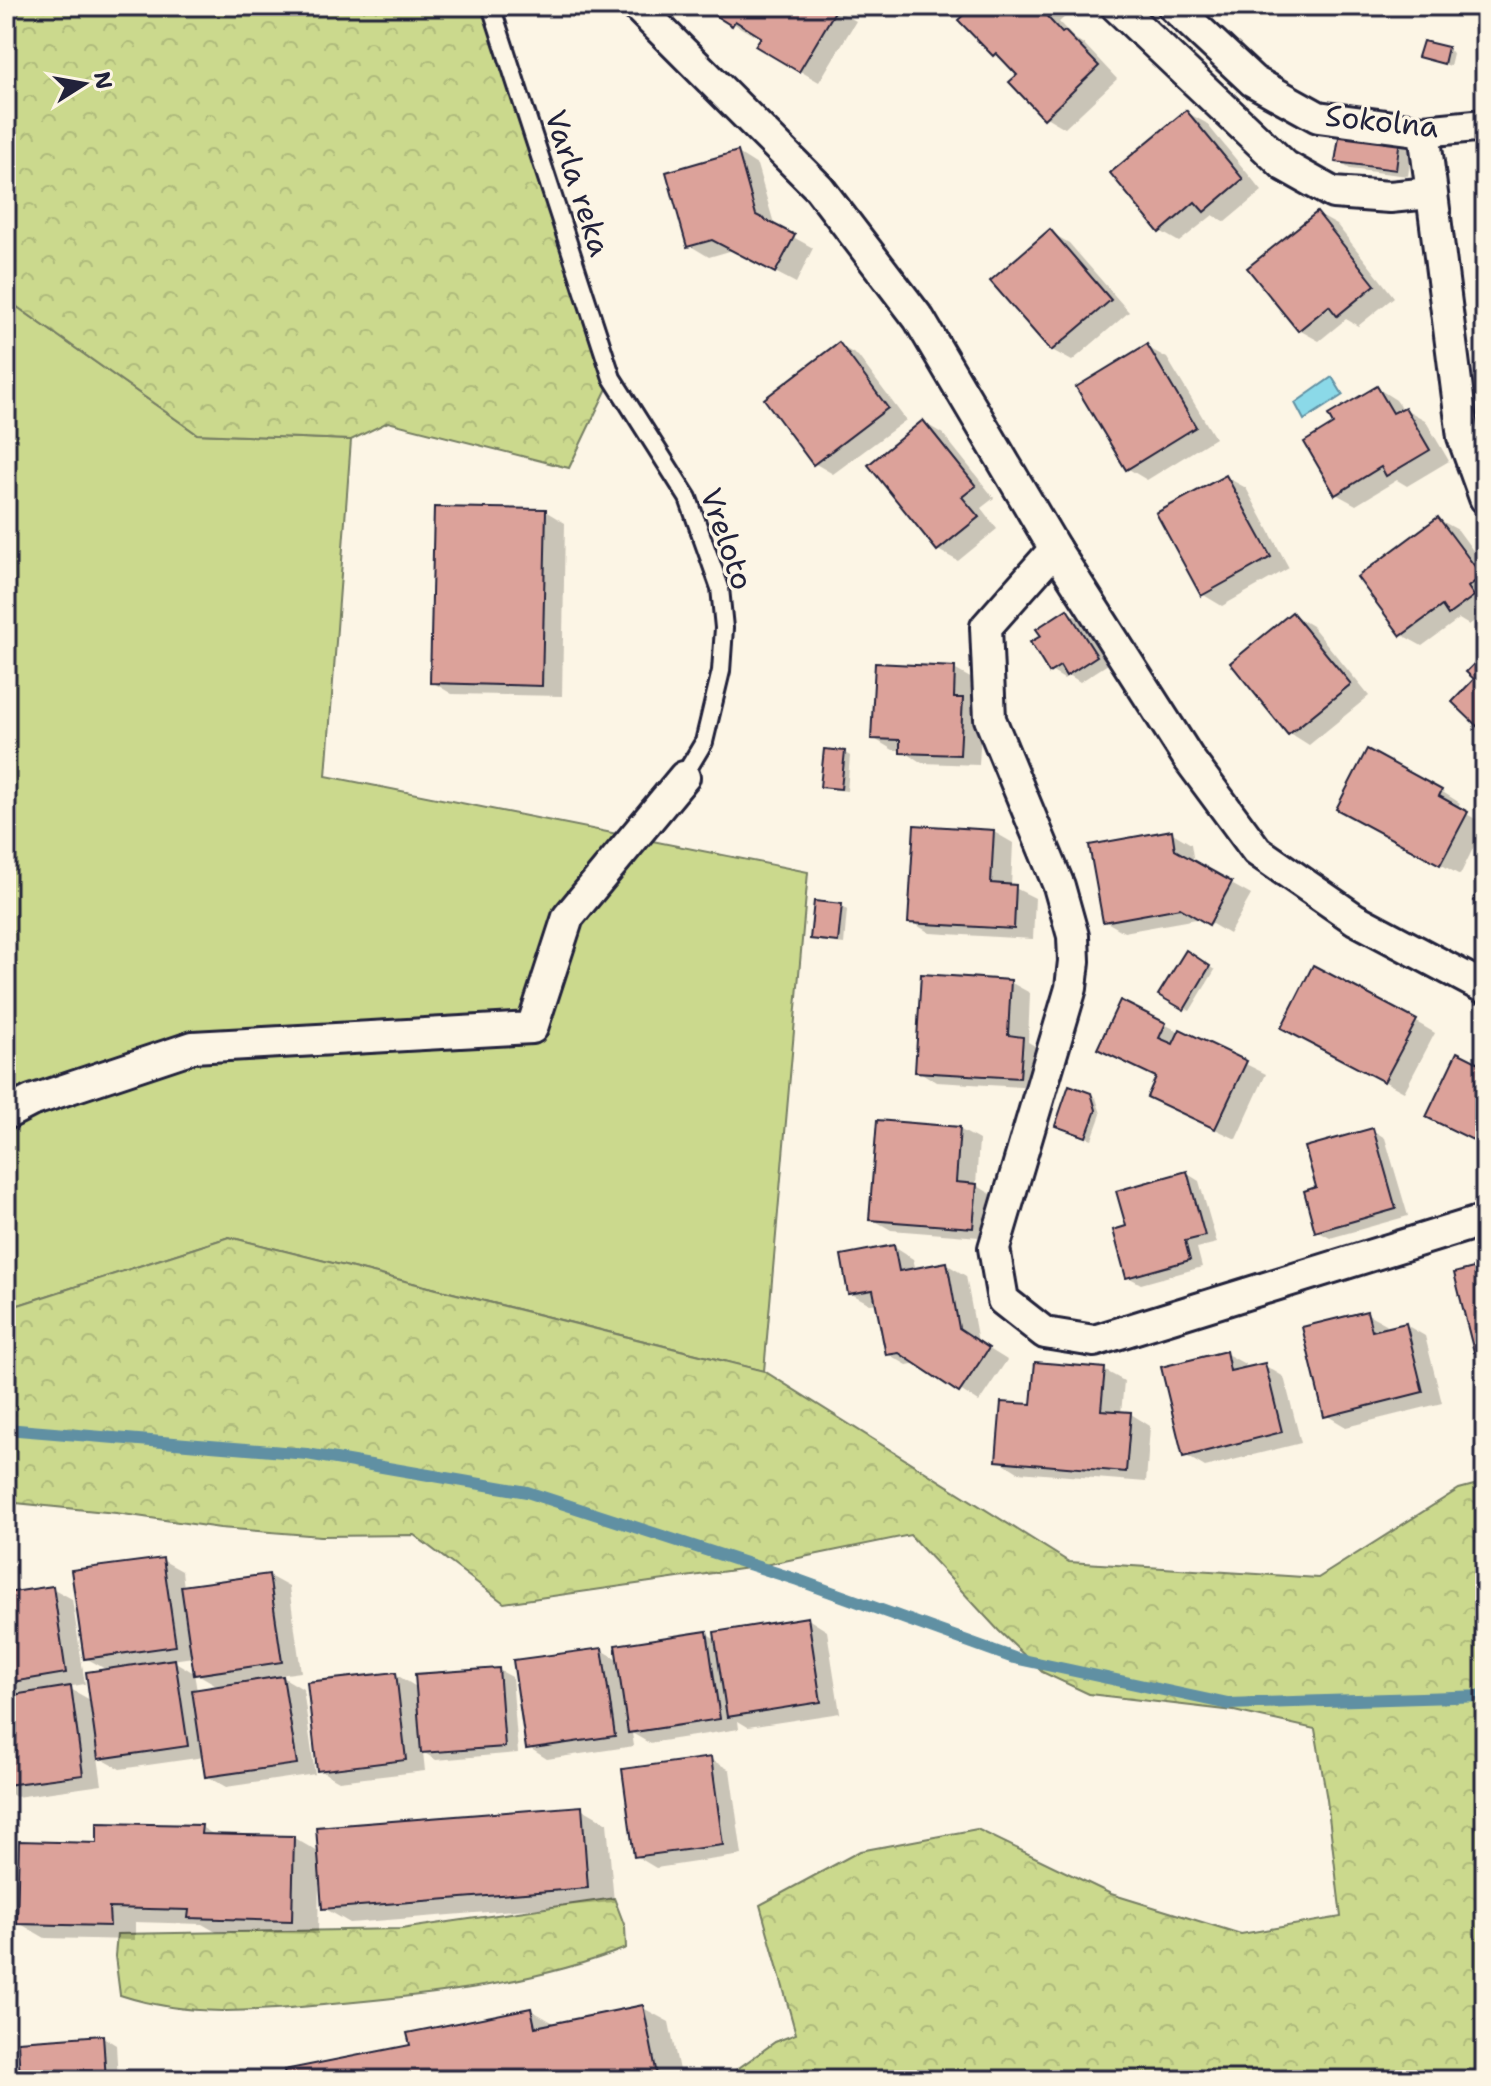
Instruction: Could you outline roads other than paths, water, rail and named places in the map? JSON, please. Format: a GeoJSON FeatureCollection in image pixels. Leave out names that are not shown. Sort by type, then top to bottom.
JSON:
{"type":"FeatureCollection","features":[{"type":"Feature","properties":{"kind":"street"},"geometry":{"type":"LineString","coordinates":[[637,6],[819,188],[919,319],[1055,549],[1189,759],[1257,851],[1355,919],[1485,988]]}},
{"type":"Feature","properties":{"kind":"street"},"geometry":{"type":"LineString","coordinates":[[1116,6],[1285,166],[1333,193],[1390,197],[1430,193]]}},
{"type":"Feature","properties":{"kind":"street","name":"Sokolna"},"geometry":{"type":"LineString","coordinates":[[1173,6],[1253,81],[1318,117],[1424,131],[1485,125]]}},
{"type":"Feature","properties":{"kind":"street"},"geometry":{"type":"LineString","coordinates":[[1424,131],[1463,437],[1485,498]]}},
{"type":"Feature","properties":{"kind":"street"},"geometry":{"type":"LineString","coordinates":[[1055,549],[986,627],[990,719],[1059,886],[1073,936],[1074,961],[1071,988],[994,1248],[1003,1300],[1045,1333],[1094,1341],[1485,1220]]}},
{"type":"Feature","properties":{"kind":"street"},"geometry":{"type":"LineString","coordinates":[[6,1114],[31,1101],[193,1047],[532,1028],[568,917],[684,777]]}},
{"type":"Feature","properties":{"kind":"lane","name":"Varla reka"},"geometry":{"type":"LineString","coordinates":[[491,6],[612,378]]}},
{"type":"Feature","properties":{"kind":"lane","name":"Vreloto"},"geometry":{"type":"LineString","coordinates":[[612,378],[688,498],[720,588],[724,628],[721,671],[704,742],[684,777]]}},
{"type":"Feature","properties":{"kind":"water"},"geometry":{"type":"Polygon","coordinates":[[[1332,377],[1343,395],[1304,420],[1295,403],[1332,377]]]}},
{"type":"Feature","properties":{"kind":"waterway"},"geometry":{"type":"LineString","coordinates":[[6,1429],[307,1454],[527,1492],[798,1580],[1014,1658],[1228,1704],[1485,1696]]}}]}
